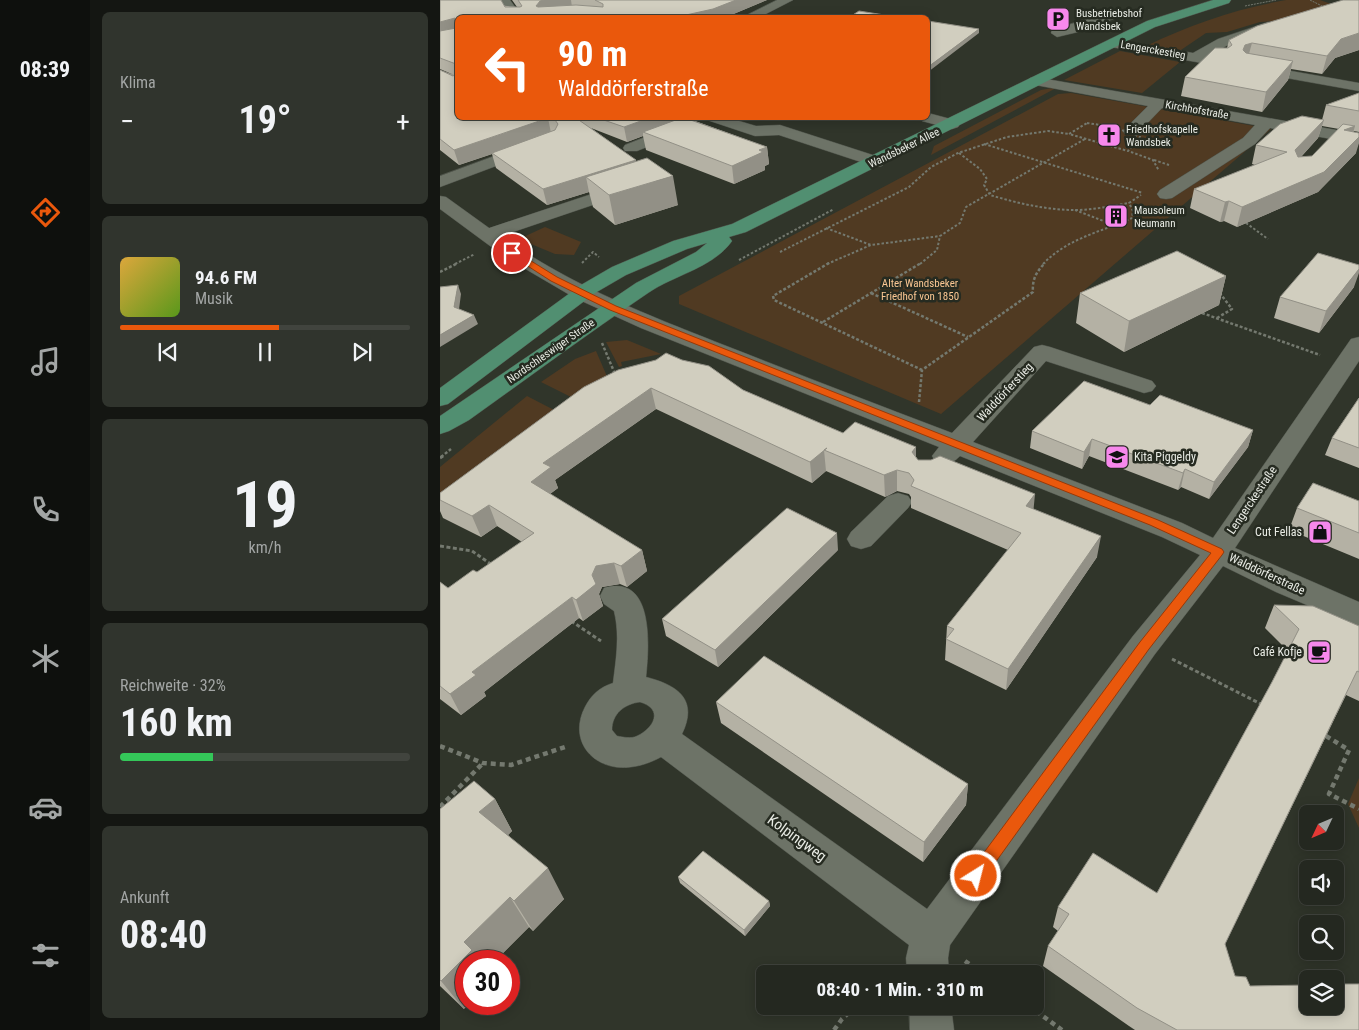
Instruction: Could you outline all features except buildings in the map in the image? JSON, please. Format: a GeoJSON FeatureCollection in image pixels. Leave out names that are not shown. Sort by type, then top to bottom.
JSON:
{"type":"FeatureCollection","features":[{"type":"Feature","properties":{"kind":"main road","name":"Wandsbeker Allee"},"geometry":{"type":"LineString","coordinates":[[582,294],[619,271],[664,252],[739,228],[880,160],[1151,24],[1225,0]]}},
{"type":"Feature","properties":{"kind":"main road","name":"Nordschleswiger Straße"},"geometry":{"type":"LineString","coordinates":[[440,426],[460,415],[643,287],[703,256],[739,228]]}},
{"type":"Feature","properties":{"kind":"main road"},"geometry":{"type":"LineString","coordinates":[[440,399],[582,294]]}},
{"type":"Feature","properties":{"kind":"street"},"geometry":{"type":"LineString","coordinates":[[504,0],[516,15]]}},
{"type":"Feature","properties":{"kind":"street"},"geometry":{"type":"LineString","coordinates":[[754,15],[787,0]]}},
{"type":"Feature","properties":{"kind":"street"},"geometry":{"type":"LineString","coordinates":[[1057,33],[1074,30],[1112,16]]}},
{"type":"Feature","properties":{"kind":"street","name":"Lengerckestieg"},"geometry":{"type":"LineString","coordinates":[[1196,58],[1223,42],[1270,25]]}},
{"type":"Feature","properties":{"kind":"street","name":"Lengerckestieg"},"geometry":{"type":"LineString","coordinates":[[1111,43],[1219,62]]}},
{"type":"Feature","properties":{"kind":"street"},"geometry":{"type":"LineString","coordinates":[[1247,67],[1359,87]]}},
{"type":"Feature","properties":{"kind":"street","name":"Kirchhofstraße"},"geometry":{"type":"LineString","coordinates":[[1035,81],[1359,139]]}},
{"type":"Feature","properties":{"kind":"street"},"geometry":{"type":"LineString","coordinates":[[1131,131],[1159,103]]}},
{"type":"Feature","properties":{"kind":"street"},"geometry":{"type":"LineString","coordinates":[[930,119],[952,124]]}},
{"type":"Feature","properties":{"kind":"street"},"geometry":{"type":"LineString","coordinates":[[721,120],[755,131],[780,130],[880,160]]}},
{"type":"Feature","properties":{"kind":"street"},"geometry":{"type":"LineString","coordinates":[[771,120],[880,160]]}},
{"type":"Feature","properties":{"kind":"street"},"geometry":{"type":"LineString","coordinates":[[631,148],[699,121]]}},
{"type":"Feature","properties":{"kind":"street"},"geometry":{"type":"LineString","coordinates":[[1166,194],[1249,141],[1267,122]]}},
{"type":"Feature","properties":{"kind":"street"},"geometry":{"type":"LineString","coordinates":[[1322,146],[1334,134]]}},
{"type":"Feature","properties":{"kind":"street"},"geometry":{"type":"LineString","coordinates":[[440,182],[543,144]]}},
{"type":"Feature","properties":{"kind":"street"},"geometry":{"type":"LineString","coordinates":[[493,239],[637,184]]}},
{"type":"Feature","properties":{"kind":"street","name":"Walddörferstraße"},"geometry":{"type":"LineString","coordinates":[[440,201],[548,275],[582,294],[613,308],[1172,530],[1359,615]]}},
{"type":"Feature","properties":{"kind":"street","name":"Walddörferstieg"},"geometry":{"type":"LineString","coordinates":[[957,444],[1042,352],[1144,386]]}},
{"type":"Feature","properties":{"kind":"street","name":"Lengerckestraße"},"geometry":{"type":"LineString","coordinates":[[930,956],[1144,645],[1218,552],[1352,354]]}},
{"type":"Feature","properties":{"kind":"street"},"geometry":{"type":"LineString","coordinates":[[928,472],[957,444]]}},
{"type":"Feature","properties":{"kind":"street"},"geometry":{"type":"LineString","coordinates":[[860,539],[898,502]]}},
{"type":"Feature","properties":{"kind":"street"},"geometry":{"type":"LineString","coordinates":[[616,596],[625,603],[632,621],[628,690]]}},
{"type":"Feature","properties":{"kind":"street"},"geometry":{"type":"LineString","coordinates":[[628,690],[652,690],[661,694],[668,701],[672,710],[672,719],[669,730],[662,739],[651,747],[623,754],[611,751],[601,745],[595,736],[594,725],[601,708],[616,695],[628,690]]}},
{"type":"Feature","properties":{"kind":"street","name":"Kolpingweg"},"geometry":{"type":"LineString","coordinates":[[662,739],[930,956]]}},
{"type":"Feature","properties":{"kind":"street"},"geometry":{"type":"LineString","coordinates":[[931,1015],[932,1030]]}},
{"type":"Feature","properties":{"kind":"path"},"geometry":{"type":"LineString","coordinates":[[1256,0],[1260,3],[1276,0]]}},
{"type":"Feature","properties":{"kind":"path"},"geometry":{"type":"LineString","coordinates":[[1311,0],[1327,8]]}},
{"type":"Feature","properties":{"kind":"path"},"geometry":{"type":"LineString","coordinates":[[1069,134],[1087,122],[1131,131],[1140,137],[1128,151]]}},
{"type":"Feature","properties":{"kind":"path"},"geometry":{"type":"LineString","coordinates":[[780,252],[909,187],[931,167],[958,152],[1007,137],[1048,131],[1069,134],[1153,160],[1158,167],[1159,174]]}},
{"type":"Feature","properties":{"kind":"path"},"geometry":{"type":"LineString","coordinates":[[922,370],[774,300],[772,296],[832,261],[871,245],[940,236],[960,223],[966,208],[1085,139]]}},
{"type":"Feature","properties":{"kind":"path"},"geometry":{"type":"LineString","coordinates":[[983,144],[1143,193]]}},
{"type":"Feature","properties":{"kind":"path"},"geometry":{"type":"LineString","coordinates":[[958,152],[980,169],[987,179],[984,185],[990,195],[1021,204],[1075,210],[1129,203],[1148,189]]}},
{"type":"Feature","properties":{"kind":"path"},"geometry":{"type":"LineString","coordinates":[[898,421],[919,405],[922,370],[1033,292],[1031,285],[1036,273],[1047,260],[1081,237],[1132,218],[1133,212],[1129,203]]}},
{"type":"Feature","properties":{"kind":"path"},"geometry":{"type":"LineString","coordinates":[[1075,210],[1115,225]]}},
{"type":"Feature","properties":{"kind":"path"},"geometry":{"type":"LineString","coordinates":[[1246,223],[1268,240]]}},
{"type":"Feature","properties":{"kind":"path"},"geometry":{"type":"LineString","coordinates":[[826,228],[871,245]]}},
{"type":"Feature","properties":{"kind":"path"},"geometry":{"type":"LineString","coordinates":[[822,322],[915,268],[937,250],[940,236]]}},
{"type":"Feature","properties":{"kind":"path"},"geometry":{"type":"LineString","coordinates":[[440,272],[493,239]]}},
{"type":"Feature","properties":{"kind":"path"},"geometry":{"type":"LineString","coordinates":[[1216,288],[1232,309],[1217,319]]}},
{"type":"Feature","properties":{"kind":"path"},"geometry":{"type":"LineString","coordinates":[[871,293],[968,337]]}},
{"type":"Feature","properties":{"kind":"path"},"geometry":{"type":"LineString","coordinates":[[1202,313],[1217,319],[1352,354]]}},
{"type":"Feature","properties":{"kind":"path"},"geometry":{"type":"LineString","coordinates":[[601,341],[618,382]]}},
{"type":"Feature","properties":{"kind":"path"},"geometry":{"type":"LineString","coordinates":[[1144,645],[1263,705]]}},
{"type":"Feature","properties":{"kind":"path"},"geometry":{"type":"LineString","coordinates":[[440,746],[483,764],[511,765],[595,736]]}},
{"type":"Feature","properties":{"kind":"path"},"geometry":{"type":"LineString","coordinates":[[1326,736],[1349,750],[1329,794],[1359,809]]}},
{"type":"Feature","properties":{"kind":"path"},"geometry":{"type":"LineString","coordinates":[[440,807],[483,764]]}},
{"type":"Feature","properties":{"kind":"path"},"geometry":{"type":"LineString","coordinates":[[834,1030],[846,1015]]}},
{"type":"Feature","properties":{"kind":"path"},"geometry":{"type":"LineString","coordinates":[[1041,1015],[1062,1030]]}},
{"type":"Feature","properties":{"kind":"green space"},"geometry":{"type":"Polygon","coordinates":[[[1286,0],[1320,0],[1334,5],[1296,20],[1260,22],[1227,32],[1206,33],[1178,52],[1146,46],[1214,18],[1286,0]]]}},
{"type":"Feature","properties":{"kind":"green space"},"geometry":{"type":"Polygon","coordinates":[[[1120,51],[1180,62],[1142,93],[1064,80],[1120,51]]]}},
{"type":"Feature","properties":{"kind":"green space"},"geometry":{"type":"Polygon","coordinates":[[[1058,87],[931,155],[934,146],[1041,90],[1058,87]]]}},
{"type":"Feature","properties":{"kind":"green space","name":"Alter Wandsbeker Friedhof von 1850"},"geometry":{"type":"Polygon","coordinates":[[[1071,93],[1271,129],[941,414],[679,304],[679,296],[1058,94],[1071,93]]]}},
{"type":"Feature","properties":{"kind":"green space"},"geometry":{"type":"Polygon","coordinates":[[[545,227],[581,242],[574,255],[555,254],[519,239],[545,227]]]}},
{"type":"Feature","properties":{"kind":"green space"},"geometry":{"type":"Polygon","coordinates":[[[627,340],[661,354],[621,362],[622,366],[619,367],[606,342],[627,340]]]}},
{"type":"Feature","properties":{"kind":"green space"},"geometry":{"type":"Polygon","coordinates":[[[596,351],[609,381],[573,398],[541,382],[575,359],[596,351]]]}},
{"type":"Feature","properties":{"kind":"green space"},"geometry":{"type":"Polygon","coordinates":[[[527,396],[556,411],[440,497],[440,467],[527,396]]]}},
{"type":"Feature","properties":{"kind":"green space"},"geometry":{"type":"Polygon","coordinates":[[[1359,778],[1359,828],[1348,804],[1359,778]]]}},
{"type":"Feature","properties":{"kind":"place","name":"Busbetriebshof Wandsbek"},"geometry":{"type":"Point","coordinates":[1058,19]}},
{"type":"Feature","properties":{"kind":"place","name":"Friedhofskapelle Wandsbek"},"geometry":{"type":"Point","coordinates":[1109,135]}},
{"type":"Feature","properties":{"kind":"place","name":"Mausoleum Neumann"},"geometry":{"type":"Point","coordinates":[1116,216]}},
{"type":"Feature","properties":{"kind":"place","name":"Kita Piggeldy"},"geometry":{"type":"Point","coordinates":[1117,457]}},
{"type":"Feature","properties":{"kind":"place","name":"Cut Fellas"},"geometry":{"type":"Point","coordinates":[1320,532]}},
{"type":"Feature","properties":{"kind":"place","name":"Café Kofje"},"geometry":{"type":"Point","coordinates":[1319,652]}},
{"type":"Feature","properties":{"kind":"route"},"geometry":{"type":"LineString","coordinates":[[512,253],[554,279],[613,308],[1154,522],[1218,552],[1144,645],[976,876]]}}]}
